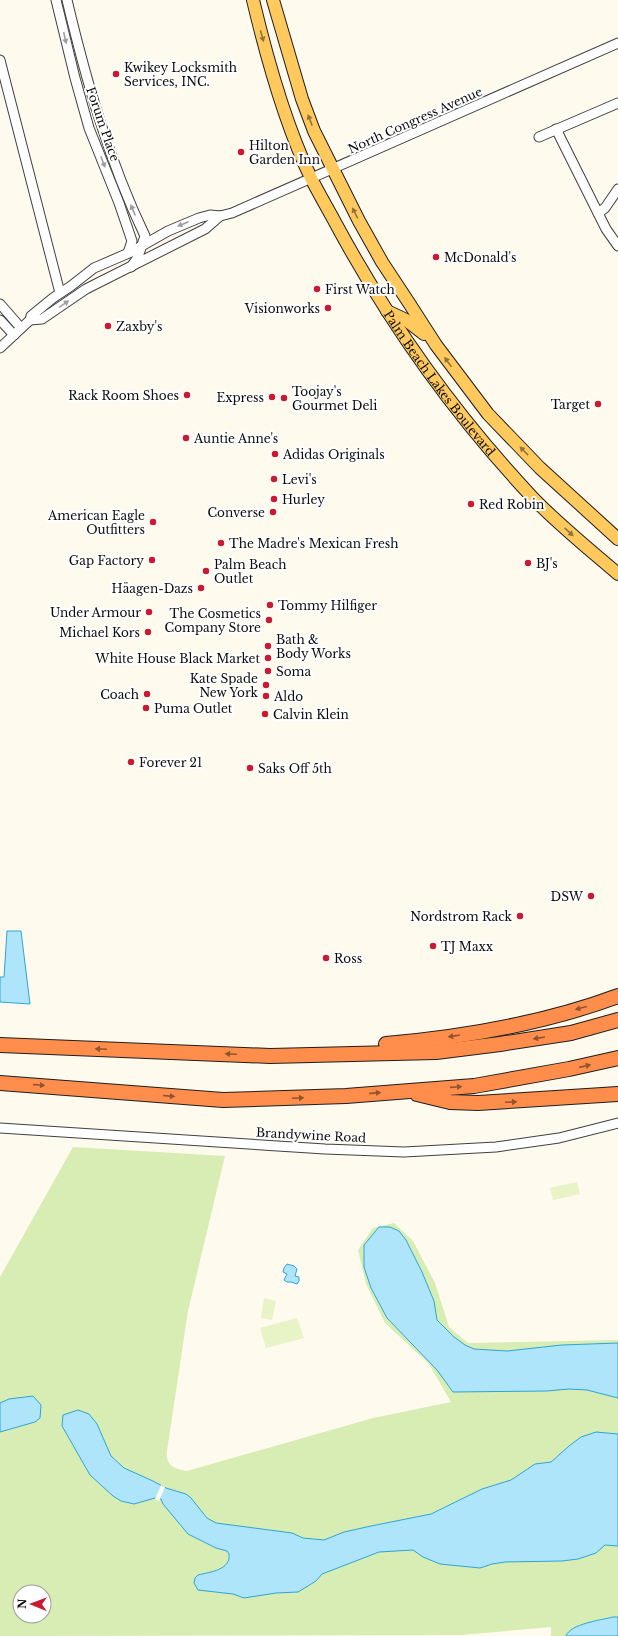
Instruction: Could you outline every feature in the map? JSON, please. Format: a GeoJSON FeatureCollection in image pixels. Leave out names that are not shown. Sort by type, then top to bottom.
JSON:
{"type":"FeatureCollection","features":[{"type":"Feature","properties":{"kind":"highway"},"geometry":{"type":"LineString","coordinates":[[270,1056],[430,1040],[510,1028],[618,996]]}},
{"type":"Feature","properties":{"kind":"highway"},"geometry":{"type":"LineString","coordinates":[[0,1045],[270,1056],[436,1052],[571,1033],[618,1020]]}},
{"type":"Feature","properties":{"kind":"highway"},"geometry":{"type":"LineString","coordinates":[[0,1083],[223,1100],[346,1096],[404,1090],[474,1086],[569,1069],[618,1058]]}},
{"type":"Feature","properties":{"kind":"highway"},"geometry":{"type":"LineString","coordinates":[[404,1090],[450,1102],[478,1103],[618,1094]]}},
{"type":"Feature","properties":{"kind":"main road","name":"Palm Beach Lakes Boulevard"},"geometry":{"type":"LineString","coordinates":[[253,0],[282,103],[311,178],[363,273],[387,312],[416,356],[443,392],[496,457],[540,505],[591,552],[618,574]]}},
{"type":"Feature","properties":{"kind":"main road","name":"Palm Beach Lakes Boulevard"},"geometry":{"type":"LineString","coordinates":[[273,0],[302,99],[314,131],[332,169],[382,262],[436,344],[488,414],[540,468],[618,539]]}},
{"type":"Feature","properties":{"kind":"main road"},"geometry":{"type":"LineString","coordinates":[[387,312],[406,320],[418,328],[436,344]]}},
{"type":"Feature","properties":{"kind":"street","name":"Forum Place"},"geometry":{"type":"LineString","coordinates":[[56,0],[89,128],[119,203],[132,241],[128,253]]}},
{"type":"Feature","properties":{"kind":"street","name":"Forum Place"},"geometry":{"type":"LineString","coordinates":[[67,0],[86,76],[110,150],[131,206],[145,236],[142,246]]}},
{"type":"Feature","properties":{"kind":"street","name":"North Congress Avenue"},"geometry":{"type":"LineString","coordinates":[[0,348],[30,320],[31,316],[94,268],[142,246],[168,231],[199,218],[210,215],[220,216],[232,213],[618,43]]}},
{"type":"Feature","properties":{"kind":"street"},"geometry":{"type":"LineString","coordinates":[[0,60],[60,293]]}},
{"type":"Feature","properties":{"kind":"street"},"geometry":{"type":"LineString","coordinates":[[539,136],[618,103]]}},
{"type":"Feature","properties":{"kind":"street"},"geometry":{"type":"LineString","coordinates":[[556,129],[606,229],[618,246]]}},
{"type":"Feature","properties":{"kind":"street"},"geometry":{"type":"LineString","coordinates":[[598,213],[606,208],[618,189]]}},
{"type":"Feature","properties":{"kind":"street","name":"North Congress Avenue"},"geometry":{"type":"LineString","coordinates":[[30,320],[42,319],[86,289],[205,229],[220,216]]}},
{"type":"Feature","properties":{"kind":"street"},"geometry":{"type":"LineString","coordinates":[[131,267],[138,257],[142,246]]}},
{"type":"Feature","properties":{"kind":"street"},"geometry":{"type":"LineString","coordinates":[[0,304],[21,328]]}},
{"type":"Feature","properties":{"kind":"street"},"geometry":{"type":"LineString","coordinates":[[0,320],[14,334]]}},
{"type":"Feature","properties":{"kind":"street","name":"Brandywine Road"},"geometry":{"type":"LineString","coordinates":[[0,1128],[325,1149],[404,1152],[496,1147],[559,1138],[618,1123]]}},
{"type":"Feature","properties":{"kind":"green space"},"geometry":{"type":"Polygon","coordinates":[[[73,1147],[225,1156],[188,1311],[167,1451],[169,1463],[171,1466],[178,1469],[187,1471],[373,1418],[451,1402],[429,1364],[385,1323],[366,1284],[358,1250],[373,1228],[394,1223],[413,1241],[435,1283],[449,1327],[468,1343],[618,1340],[618,1636],[551,1636],[551,1627],[461,1635],[0,1636],[0,1277],[73,1147]]]}},
{"type":"Feature","properties":{"kind":"green space"},"geometry":{"type":"Polygon","coordinates":[[[577,1182],[580,1194],[553,1200],[550,1188],[577,1182]]]}},
{"type":"Feature","properties":{"kind":"green space"},"geometry":{"type":"Polygon","coordinates":[[[264,1298],[276,1301],[272,1320],[261,1318],[264,1298]]]}},
{"type":"Feature","properties":{"kind":"green space"},"geometry":{"type":"Polygon","coordinates":[[[297,1318],[304,1338],[266,1348],[260,1328],[297,1318]]]}},
{"type":"Feature","properties":{"kind":"water"},"geometry":{"type":"Polygon","coordinates":[[[7,931],[21,931],[30,1004],[0,1002],[0,977],[4,977],[7,931]]]}},
{"type":"Feature","properties":{"kind":"water"},"geometry":{"type":"Polygon","coordinates":[[[379,1227],[390,1227],[399,1231],[406,1240],[434,1301],[437,1320],[454,1337],[465,1345],[474,1349],[507,1351],[562,1345],[618,1343],[618,1398],[587,1390],[569,1389],[547,1391],[453,1392],[437,1370],[387,1318],[371,1288],[364,1267],[364,1245],[379,1227]]]}},
{"type":"Feature","properties":{"kind":"water"},"geometry":{"type":"Polygon","coordinates":[[[287,1264],[294,1266],[297,1269],[295,1276],[299,1277],[299,1281],[297,1284],[284,1280],[287,1274],[283,1272],[287,1264]]]}},
{"type":"Feature","properties":{"kind":"water"},"geometry":{"type":"Polygon","coordinates":[[[33,1396],[41,1405],[40,1418],[35,1422],[0,1432],[0,1403],[9,1399],[33,1396]]]}},
{"type":"Feature","properties":{"kind":"water"},"geometry":{"type":"Polygon","coordinates":[[[78,1410],[89,1414],[97,1424],[111,1456],[124,1468],[166,1488],[186,1494],[207,1518],[216,1523],[292,1533],[303,1538],[324,1540],[344,1532],[431,1514],[482,1489],[511,1480],[535,1464],[551,1462],[581,1437],[596,1432],[618,1434],[618,1546],[605,1545],[596,1553],[578,1559],[562,1561],[505,1562],[480,1568],[440,1564],[423,1557],[413,1550],[379,1552],[322,1574],[316,1581],[298,1592],[276,1593],[244,1598],[233,1594],[198,1590],[194,1583],[195,1578],[198,1575],[214,1571],[227,1564],[229,1554],[227,1551],[216,1548],[188,1534],[163,1504],[161,1499],[155,1498],[134,1504],[121,1501],[113,1496],[90,1475],[62,1426],[63,1415],[78,1410]]]}},
{"type":"Feature","properties":{"kind":"water"},"geometry":{"type":"Polygon","coordinates":[[[618,1617],[618,1636],[566,1636],[573,1628],[618,1617]]]}},
{"type":"Feature","properties":{"kind":"pier"},"geometry":{"type":"Polygon","coordinates":[[[161,1485],[165,1487],[159,1501],[155,1499],[161,1485]]]}},
{"type":"Feature","properties":{"kind":"place","name":"Kwikey Locksmith Services, INC."},"geometry":{"type":"Point","coordinates":[116,74]}},
{"type":"Feature","properties":{"kind":"place","name":"Hilton Garden Inn"},"geometry":{"type":"Point","coordinates":[241,152]}},
{"type":"Feature","properties":{"kind":"place","name":"McDonald's"},"geometry":{"type":"Point","coordinates":[436,257]}},
{"type":"Feature","properties":{"kind":"place","name":"First Watch"},"geometry":{"type":"Point","coordinates":[317,289]}},
{"type":"Feature","properties":{"kind":"place","name":"Visionworks"},"geometry":{"type":"Point","coordinates":[328,308]}},
{"type":"Feature","properties":{"kind":"place","name":"Zaxby's"},"geometry":{"type":"Point","coordinates":[108,326]}},
{"type":"Feature","properties":{"kind":"place","name":"Rack Room Shoes"},"geometry":{"type":"Point","coordinates":[187,395]}},
{"type":"Feature","properties":{"kind":"place","name":"Express"},"geometry":{"type":"Point","coordinates":[272,397]}},
{"type":"Feature","properties":{"kind":"place","name":"Toojay's Gourmet Deli"},"geometry":{"type":"Point","coordinates":[284,398]}},
{"type":"Feature","properties":{"kind":"place","name":"Target"},"geometry":{"type":"Point","coordinates":[598,404]}},
{"type":"Feature","properties":{"kind":"place","name":"Auntie Anne's"},"geometry":{"type":"Point","coordinates":[186,438]}},
{"type":"Feature","properties":{"kind":"place","name":"Adidas Originals"},"geometry":{"type":"Point","coordinates":[275,454]}},
{"type":"Feature","properties":{"kind":"place","name":"Levi's"},"geometry":{"type":"Point","coordinates":[274,479]}},
{"type":"Feature","properties":{"kind":"place","name":"Hurley"},"geometry":{"type":"Point","coordinates":[274,499]}},
{"type":"Feature","properties":{"kind":"place","name":"Red Robin"},"geometry":{"type":"Point","coordinates":[471,504]}},
{"type":"Feature","properties":{"kind":"place","name":"Converse"},"geometry":{"type":"Point","coordinates":[273,512]}},
{"type":"Feature","properties":{"kind":"place","name":"American Eagle Outfitters"},"geometry":{"type":"Point","coordinates":[153,522]}},
{"type":"Feature","properties":{"kind":"place","name":"The Madre's Mexican Fresh"},"geometry":{"type":"Point","coordinates":[221,543]}},
{"type":"Feature","properties":{"kind":"place","name":"Gap Factory"},"geometry":{"type":"Point","coordinates":[152,560]}},
{"type":"Feature","properties":{"kind":"place","name":"BJ's"},"geometry":{"type":"Point","coordinates":[528,563]}},
{"type":"Feature","properties":{"kind":"place","name":"Palm Beach Outlet"},"geometry":{"type":"Point","coordinates":[206,571]}},
{"type":"Feature","properties":{"kind":"place","name":"Häagen-Dazs"},"geometry":{"type":"Point","coordinates":[201,588]}},
{"type":"Feature","properties":{"kind":"place","name":"Tommy Hilfiger"},"geometry":{"type":"Point","coordinates":[270,605]}},
{"type":"Feature","properties":{"kind":"place","name":"Under Armour"},"geometry":{"type":"Point","coordinates":[149,612]}},
{"type":"Feature","properties":{"kind":"place","name":"The Cosmetics Company Store"},"geometry":{"type":"Point","coordinates":[269,620]}},
{"type":"Feature","properties":{"kind":"place","name":"Michael Kors"},"geometry":{"type":"Point","coordinates":[148,632]}},
{"type":"Feature","properties":{"kind":"place","name":"Bath & Body Works"},"geometry":{"type":"Point","coordinates":[268,646]}},
{"type":"Feature","properties":{"kind":"place","name":"White House Black Market"},"geometry":{"type":"Point","coordinates":[268,658]}},
{"type":"Feature","properties":{"kind":"place","name":"Soma"},"geometry":{"type":"Point","coordinates":[268,671]}},
{"type":"Feature","properties":{"kind":"place","name":"Kate Spade New York"},"geometry":{"type":"Point","coordinates":[266,685]}},
{"type":"Feature","properties":{"kind":"place","name":"Coach"},"geometry":{"type":"Point","coordinates":[147,694]}},
{"type":"Feature","properties":{"kind":"place","name":"Aldo"},"geometry":{"type":"Point","coordinates":[266,696]}},
{"type":"Feature","properties":{"kind":"place","name":"Puma Outlet"},"geometry":{"type":"Point","coordinates":[146,708]}},
{"type":"Feature","properties":{"kind":"place","name":"Calvin Klein"},"geometry":{"type":"Point","coordinates":[265,714]}},
{"type":"Feature","properties":{"kind":"place","name":"Forever 21"},"geometry":{"type":"Point","coordinates":[131,762]}},
{"type":"Feature","properties":{"kind":"place","name":"Saks Off 5th"},"geometry":{"type":"Point","coordinates":[250,768]}},
{"type":"Feature","properties":{"kind":"place","name":"DSW"},"geometry":{"type":"Point","coordinates":[591,896]}},
{"type":"Feature","properties":{"kind":"place","name":"Nordstrom Rack"},"geometry":{"type":"Point","coordinates":[520,916]}},
{"type":"Feature","properties":{"kind":"place","name":"TJ Maxx"},"geometry":{"type":"Point","coordinates":[433,946]}},
{"type":"Feature","properties":{"kind":"place","name":"Ross"},"geometry":{"type":"Point","coordinates":[326,958]}}]}
